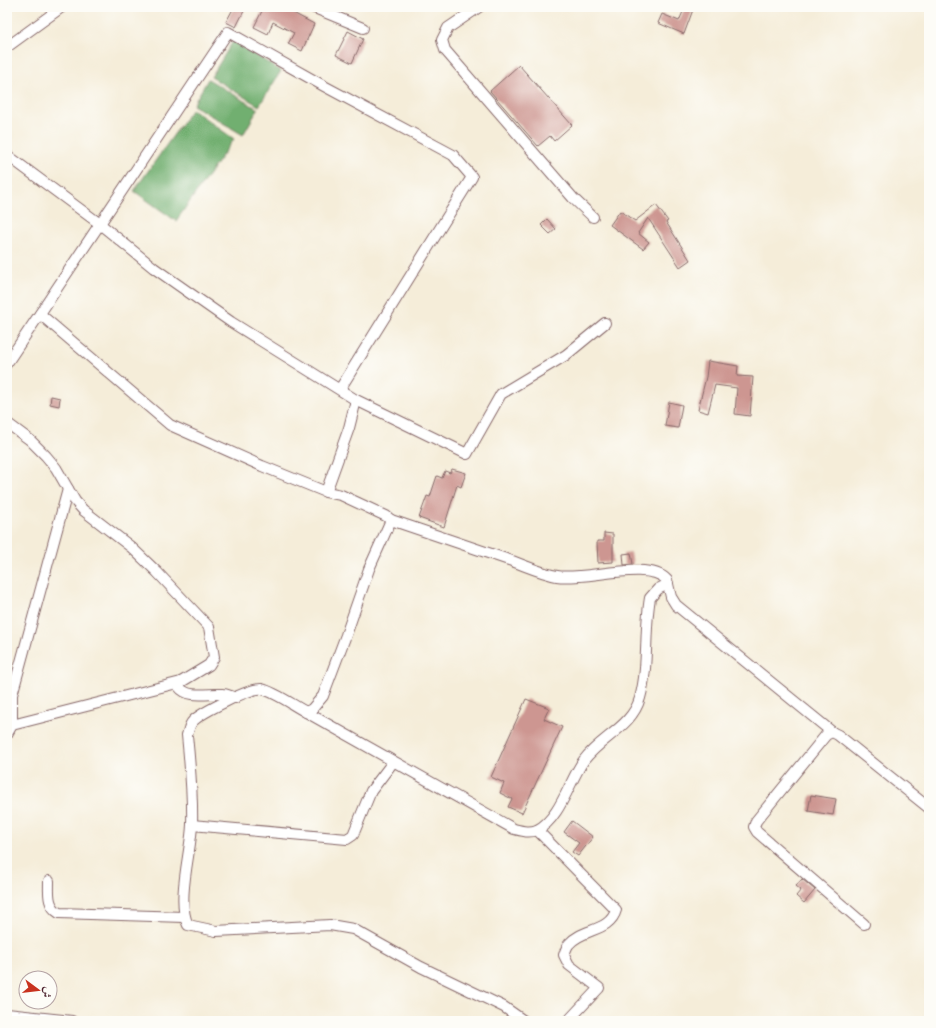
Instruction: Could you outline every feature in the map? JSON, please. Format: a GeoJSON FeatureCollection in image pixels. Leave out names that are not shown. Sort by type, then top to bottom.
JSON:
{"type":"FeatureCollection","features":[{"type":"Feature","properties":{"kind":"street"},"geometry":{"type":"LineString","coordinates":[[7,47],[62,7]]}},
{"type":"Feature","properties":{"kind":"street"},"geometry":{"type":"LineString","coordinates":[[312,7],[362,28]]}},
{"type":"Feature","properties":{"kind":"street"},"geometry":{"type":"LineString","coordinates":[[479,7],[448,28],[442,40],[444,50],[573,198],[593,217]]}},
{"type":"Feature","properties":{"kind":"street"},"geometry":{"type":"LineString","coordinates":[[7,363],[228,32],[324,86],[453,155],[472,176],[340,389]]}},
{"type":"Feature","properties":{"kind":"street"},"geometry":{"type":"LineString","coordinates":[[7,155],[100,224],[154,268],[225,318],[356,400],[467,454],[501,394],[566,354],[605,323]]}},
{"type":"Feature","properties":{"kind":"street"},"geometry":{"type":"LineString","coordinates":[[40,314],[170,425],[262,466],[326,492],[341,495],[386,516],[391,520],[557,576],[588,576],[608,572],[650,571],[664,577],[668,584],[671,597],[676,605],[832,732],[838,735],[929,808]]}},
{"type":"Feature","properties":{"kind":"street"},"geometry":{"type":"LineString","coordinates":[[326,492],[349,428],[356,400]]}},
{"type":"Feature","properties":{"kind":"street"},"geometry":{"type":"LineString","coordinates":[[7,423],[30,440],[46,456],[56,468],[82,510],[131,547],[209,626],[214,657],[209,665],[200,672],[181,682],[10,729],[12,695],[68,489]]}},
{"type":"Feature","properties":{"kind":"street"},"geometry":{"type":"LineString","coordinates":[[306,712],[312,710],[322,696],[346,635],[369,569],[391,520]]}},
{"type":"Feature","properties":{"kind":"street"},"geometry":{"type":"LineString","coordinates":[[524,1021],[504,1007],[421,967],[353,929],[330,925],[216,931],[188,925],[184,917],[184,889],[192,825],[188,735],[190,726],[193,720],[235,698],[247,692],[261,689],[306,712],[514,829],[526,832],[538,830],[550,820],[560,804],[573,776],[594,747],[615,732],[634,714],[644,682],[650,598],[658,589],[668,584]]}},
{"type":"Feature","properties":{"kind":"street"},"geometry":{"type":"LineString","coordinates":[[181,682],[179,687],[188,694],[225,694],[235,698]]}},
{"type":"Feature","properties":{"kind":"street"},"geometry":{"type":"LineString","coordinates":[[832,732],[826,735],[756,821],[754,827],[757,832],[864,924]]}},
{"type":"Feature","properties":{"kind":"street"},"geometry":{"type":"LineString","coordinates":[[192,825],[347,839],[353,835],[371,791],[393,762]]}},
{"type":"Feature","properties":{"kind":"street"},"geometry":{"type":"LineString","coordinates":[[538,830],[616,910],[614,916],[605,925],[590,931],[569,944],[564,955],[569,965],[599,988],[568,1021]]}},
{"type":"Feature","properties":{"kind":"street"},"geometry":{"type":"LineString","coordinates":[[49,881],[50,904],[53,910],[59,913],[184,917]]}},
{"type":"Feature","properties":{"kind":"street"},"geometry":{"type":"LineString","coordinates":[[7,1014],[72,1021]]}},
{"type":"Feature","properties":{"kind":"green space"},"geometry":{"type":"Polygon","coordinates":[[[233,41],[281,71],[259,106],[211,77],[233,41]]]}},
{"type":"Feature","properties":{"kind":"green space"},"geometry":{"type":"Polygon","coordinates":[[[208,79],[258,109],[243,135],[193,105],[208,79]]]}},
{"type":"Feature","properties":{"kind":"green space"},"geometry":{"type":"Polygon","coordinates":[[[192,109],[234,139],[176,221],[134,191],[192,109]]]}},
{"type":"Feature","properties":{"kind":"building"},"geometry":{"type":"Polygon","coordinates":[[[237,7],[246,7],[236,27],[226,22],[233,9],[236,10],[237,7]]]}},
{"type":"Feature","properties":{"kind":"building"},"geometry":{"type":"Polygon","coordinates":[[[264,7],[282,7],[314,24],[302,51],[288,44],[294,33],[273,22],[268,34],[254,27],[264,7]]]}},
{"type":"Feature","properties":{"kind":"building"},"geometry":{"type":"Polygon","coordinates":[[[685,7],[694,7],[684,34],[658,23],[662,14],[679,21],[685,7]]]}},
{"type":"Feature","properties":{"kind":"building"},"geometry":{"type":"Polygon","coordinates":[[[348,31],[363,39],[352,63],[336,55],[348,31]]]}},
{"type":"Feature","properties":{"kind":"building"},"geometry":{"type":"Polygon","coordinates":[[[519,65],[572,125],[554,141],[550,136],[538,146],[490,91],[519,65]]]}},
{"type":"Feature","properties":{"kind":"building"},"geometry":{"type":"Polygon","coordinates":[[[656,205],[668,221],[666,222],[690,260],[680,267],[648,218],[638,233],[649,242],[643,249],[610,225],[620,211],[635,221],[656,205]]]}},
{"type":"Feature","properties":{"kind":"building"},"geometry":{"type":"Polygon","coordinates":[[[547,219],[556,229],[550,234],[541,225],[547,219]]]}},
{"type":"Feature","properties":{"kind":"building"},"geometry":{"type":"Polygon","coordinates":[[[708,361],[738,366],[737,376],[753,377],[750,416],[735,414],[737,388],[715,385],[708,413],[698,410],[706,377],[708,361]]]}},
{"type":"Feature","properties":{"kind":"building"},"geometry":{"type":"Polygon","coordinates":[[[51,396],[60,398],[59,406],[50,404],[51,396]]]}},
{"type":"Feature","properties":{"kind":"building"},"geometry":{"type":"Polygon","coordinates":[[[669,402],[682,405],[678,428],[665,426],[669,402]]]}},
{"type":"Feature","properties":{"kind":"building"},"geometry":{"type":"Polygon","coordinates":[[[452,469],[466,473],[461,487],[457,485],[444,527],[419,518],[427,496],[430,497],[437,476],[442,478],[445,471],[450,473],[452,469]]]}},
{"type":"Feature","properties":{"kind":"building"},"geometry":{"type":"Polygon","coordinates":[[[604,533],[613,534],[613,562],[598,563],[597,541],[604,541],[604,533]]]}},
{"type":"Feature","properties":{"kind":"building"},"geometry":{"type":"Polygon","coordinates":[[[631,553],[633,564],[624,565],[623,554],[631,553]]]}},
{"type":"Feature","properties":{"kind":"building"},"geometry":{"type":"Polygon","coordinates":[[[526,699],[549,708],[544,719],[562,727],[522,813],[508,807],[512,799],[500,793],[504,783],[491,777],[526,699]]]}},
{"type":"Feature","properties":{"kind":"building"},"geometry":{"type":"Polygon","coordinates":[[[811,795],[836,799],[833,815],[808,811],[811,795]]]}},
{"type":"Feature","properties":{"kind":"building"},"geometry":{"type":"Polygon","coordinates":[[[572,821],[593,837],[578,856],[572,852],[579,843],[564,832],[572,821]]]}},
{"type":"Feature","properties":{"kind":"building"},"geometry":{"type":"Polygon","coordinates":[[[802,879],[815,890],[804,903],[796,896],[801,890],[796,886],[802,879]]]}}]}
